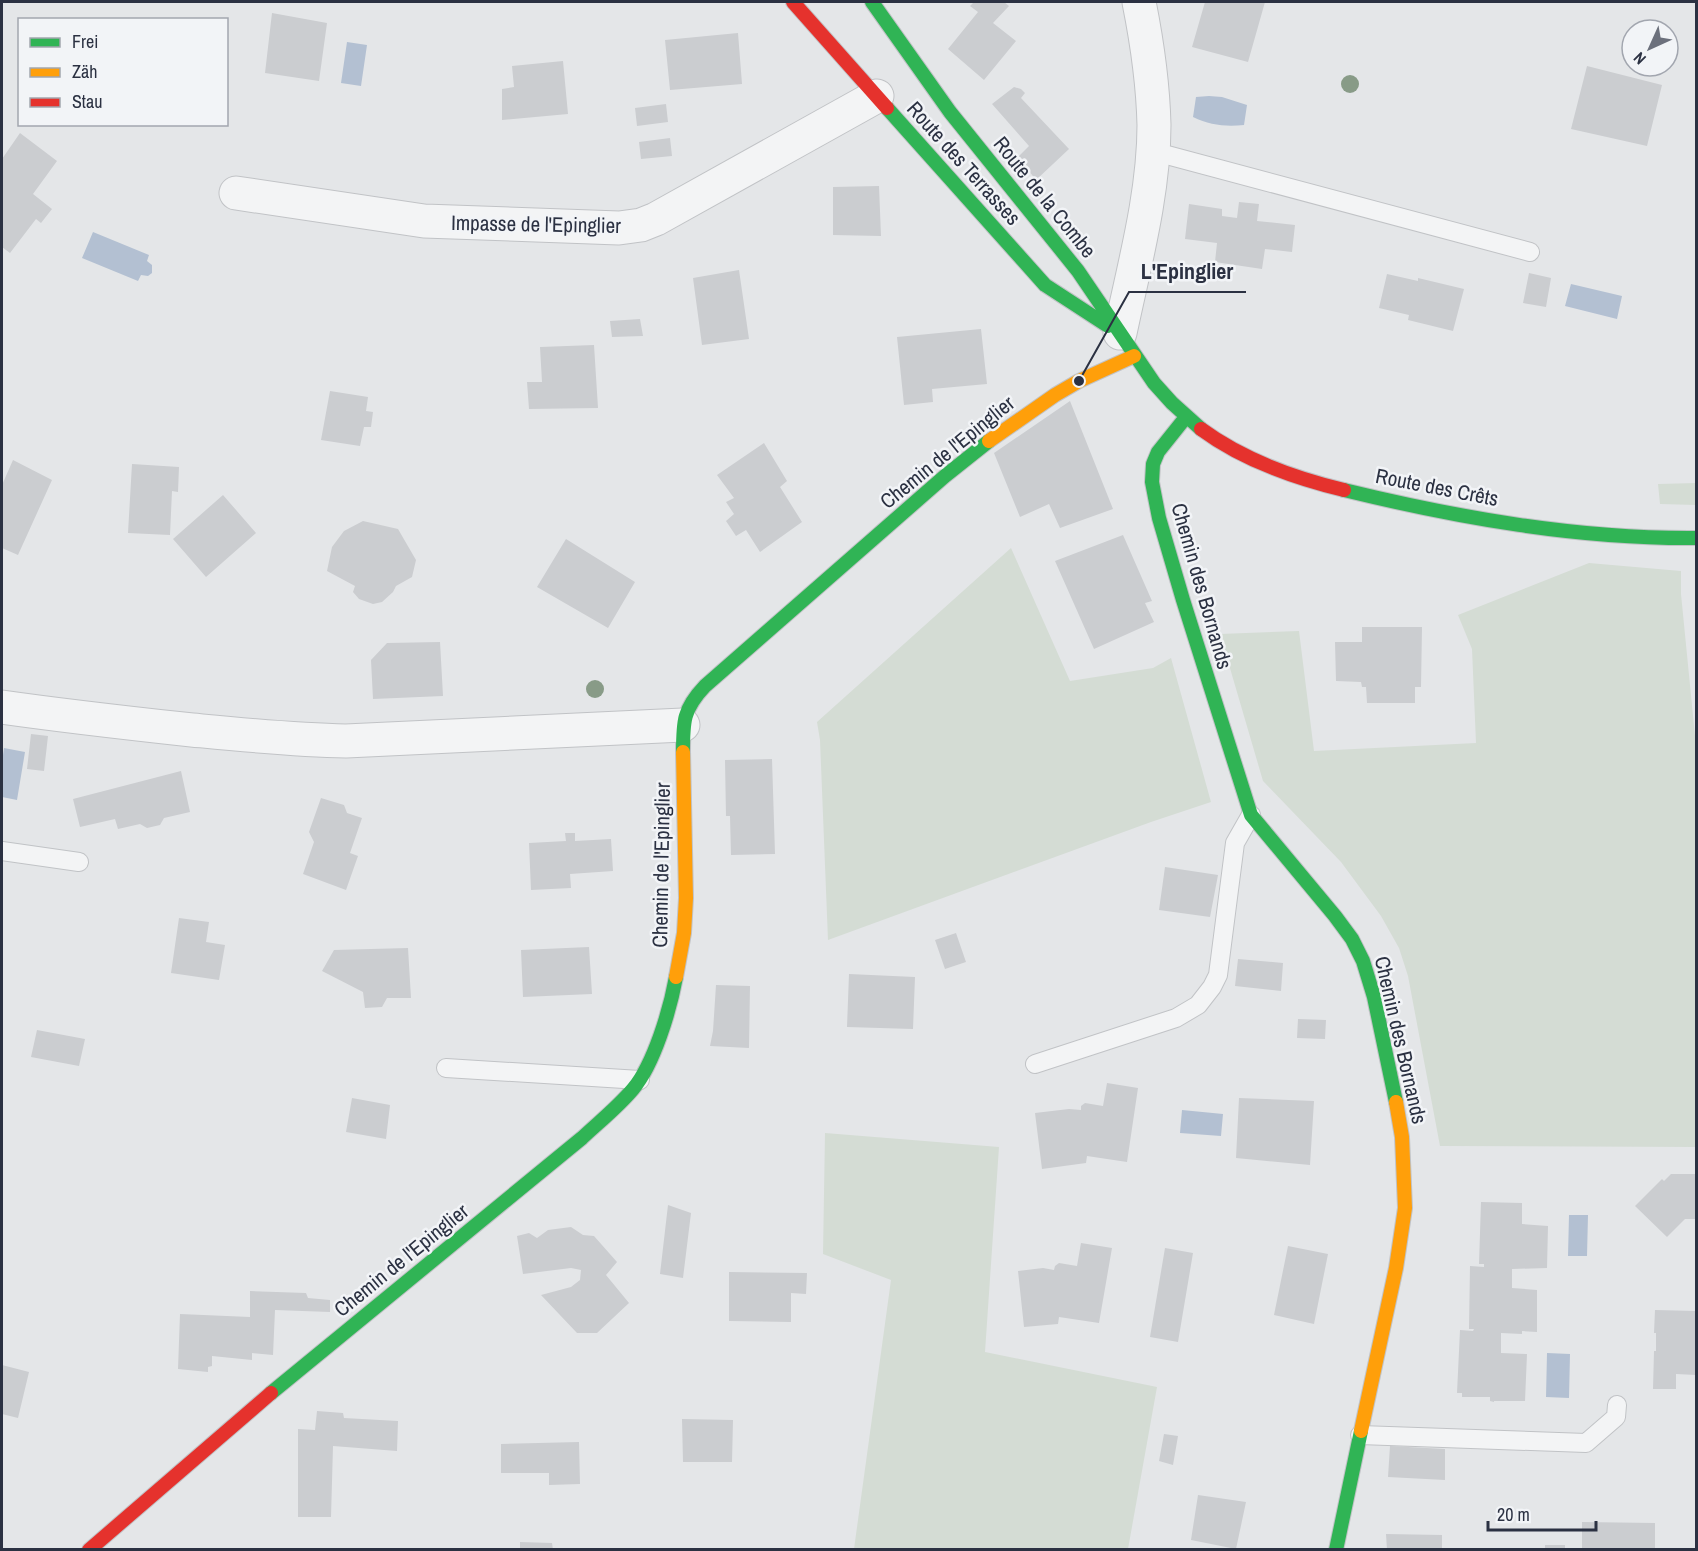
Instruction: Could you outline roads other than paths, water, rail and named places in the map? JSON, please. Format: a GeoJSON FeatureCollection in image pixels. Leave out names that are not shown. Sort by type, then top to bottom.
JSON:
{"type":"FeatureCollection","features":[{"type":"Feature","properties":{"kind":"street","name":"Route des Terrasses"},"geometry":{"type":"LineString","coordinates":[[793,2],[1045,285],[1127,345]]}},
{"type":"Feature","properties":{"kind":"street","name":"Route de la Combe"},"geometry":{"type":"LineString","coordinates":[[872,2],[893,34],[978,148],[1078,272],[1150,379],[1186,417]]}},
{"type":"Feature","properties":{"kind":"street"},"geometry":{"type":"LineString","coordinates":[[1127,345],[1154,125],[1139,2]]}},
{"type":"Feature","properties":{"kind":"street","name":"Impasse de l'Epinglier"},"geometry":{"type":"LineString","coordinates":[[236,193],[424,221],[620,228],[641,225],[656,219],[877,96]]}},
{"type":"Feature","properties":{"kind":"street","name":"Chemin de l'Epinglier"},"geometry":{"type":"LineString","coordinates":[[89,1550],[296,1372],[582,1138],[621,1102],[640,1080],[655,1051],[665,1023],[684,933],[686,898],[683,725],[687,708],[725,667],[945,476],[992,439],[1054,395],[1079,381],[1127,345]]}},
{"type":"Feature","properties":{"kind":"street","name":"Route des Crêts"},"geometry":{"type":"LineString","coordinates":[[1186,417],[1237,452],[1272,467],[1360,494],[1494,520],[1572,531],[1639,538],[1696,538]]}},
{"type":"Feature","properties":{"kind":"street","name":"Chemin des Bornands"},"geometry":{"type":"LineString","coordinates":[[1186,417],[1158,452],[1153,464],[1152,482],[1159,518],[1182,600],[1251,814],[1335,916],[1352,939],[1363,961],[1383,1040],[1402,1137],[1405,1208],[1396,1268],[1336,1550]]}},
{"type":"Feature","properties":{"kind":"street"},"geometry":{"type":"LineString","coordinates":[[2,707],[86,719],[311,741],[683,725]]}},
{"type":"Feature","properties":{"kind":"lane"},"geometry":{"type":"LineString","coordinates":[[1152,152],[1530,252]]}},
{"type":"Feature","properties":{"kind":"lane"},"geometry":{"type":"LineString","coordinates":[[1035,1064],[1176,1018],[1198,1005],[1206,996],[1218,975],[1235,843],[1251,814]]}},
{"type":"Feature","properties":{"kind":"lane"},"geometry":{"type":"LineString","coordinates":[[2,851],[79,862]]}},
{"type":"Feature","properties":{"kind":"lane"},"geometry":{"type":"LineString","coordinates":[[446,1068],[640,1080]]}},
{"type":"Feature","properties":{"kind":"lane"},"geometry":{"type":"LineString","coordinates":[[1360,1435],[1586,1443],[1616,1417],[1617,1405]]}},
{"type":"Feature","properties":{"kind":"water"},"geometry":{"type":"Polygon","coordinates":[[[347,42],[367,45],[361,86],[341,83],[347,42]]]}},
{"type":"Feature","properties":{"kind":"water"},"geometry":{"type":"Polygon","coordinates":[[[1196,97],[1222,97],[1247,105],[1244,125],[1218,125],[1193,117],[1196,97]]]}},
{"type":"Feature","properties":{"kind":"water"},"geometry":{"type":"Polygon","coordinates":[[[93,232],[149,255],[147,261],[152,265],[152,273],[148,276],[141,275],[138,281],[82,258],[93,232]]]}},
{"type":"Feature","properties":{"kind":"water"},"geometry":{"type":"Polygon","coordinates":[[[1571,284],[1622,296],[1617,319],[1565,306],[1571,284]]]}},
{"type":"Feature","properties":{"kind":"water"},"geometry":{"type":"Polygon","coordinates":[[[4,748],[25,752],[17,800],[2,797],[4,748]]]}},
{"type":"Feature","properties":{"kind":"water"},"geometry":{"type":"Polygon","coordinates":[[[1182,1110],[1223,1114],[1221,1136],[1180,1133],[1182,1110]]]}},
{"type":"Feature","properties":{"kind":"water"},"geometry":{"type":"Polygon","coordinates":[[[1569,1215],[1588,1215],[1587,1256],[1568,1256],[1569,1215]]]}},
{"type":"Feature","properties":{"kind":"water"},"geometry":{"type":"Polygon","coordinates":[[[1547,1353],[1570,1354],[1569,1398],[1546,1397],[1547,1353]]]}},
{"type":"Feature","properties":{"kind":"place","name":"L'Epinglier"},"geometry":{"type":"Point","coordinates":[1079,381]}}]}
